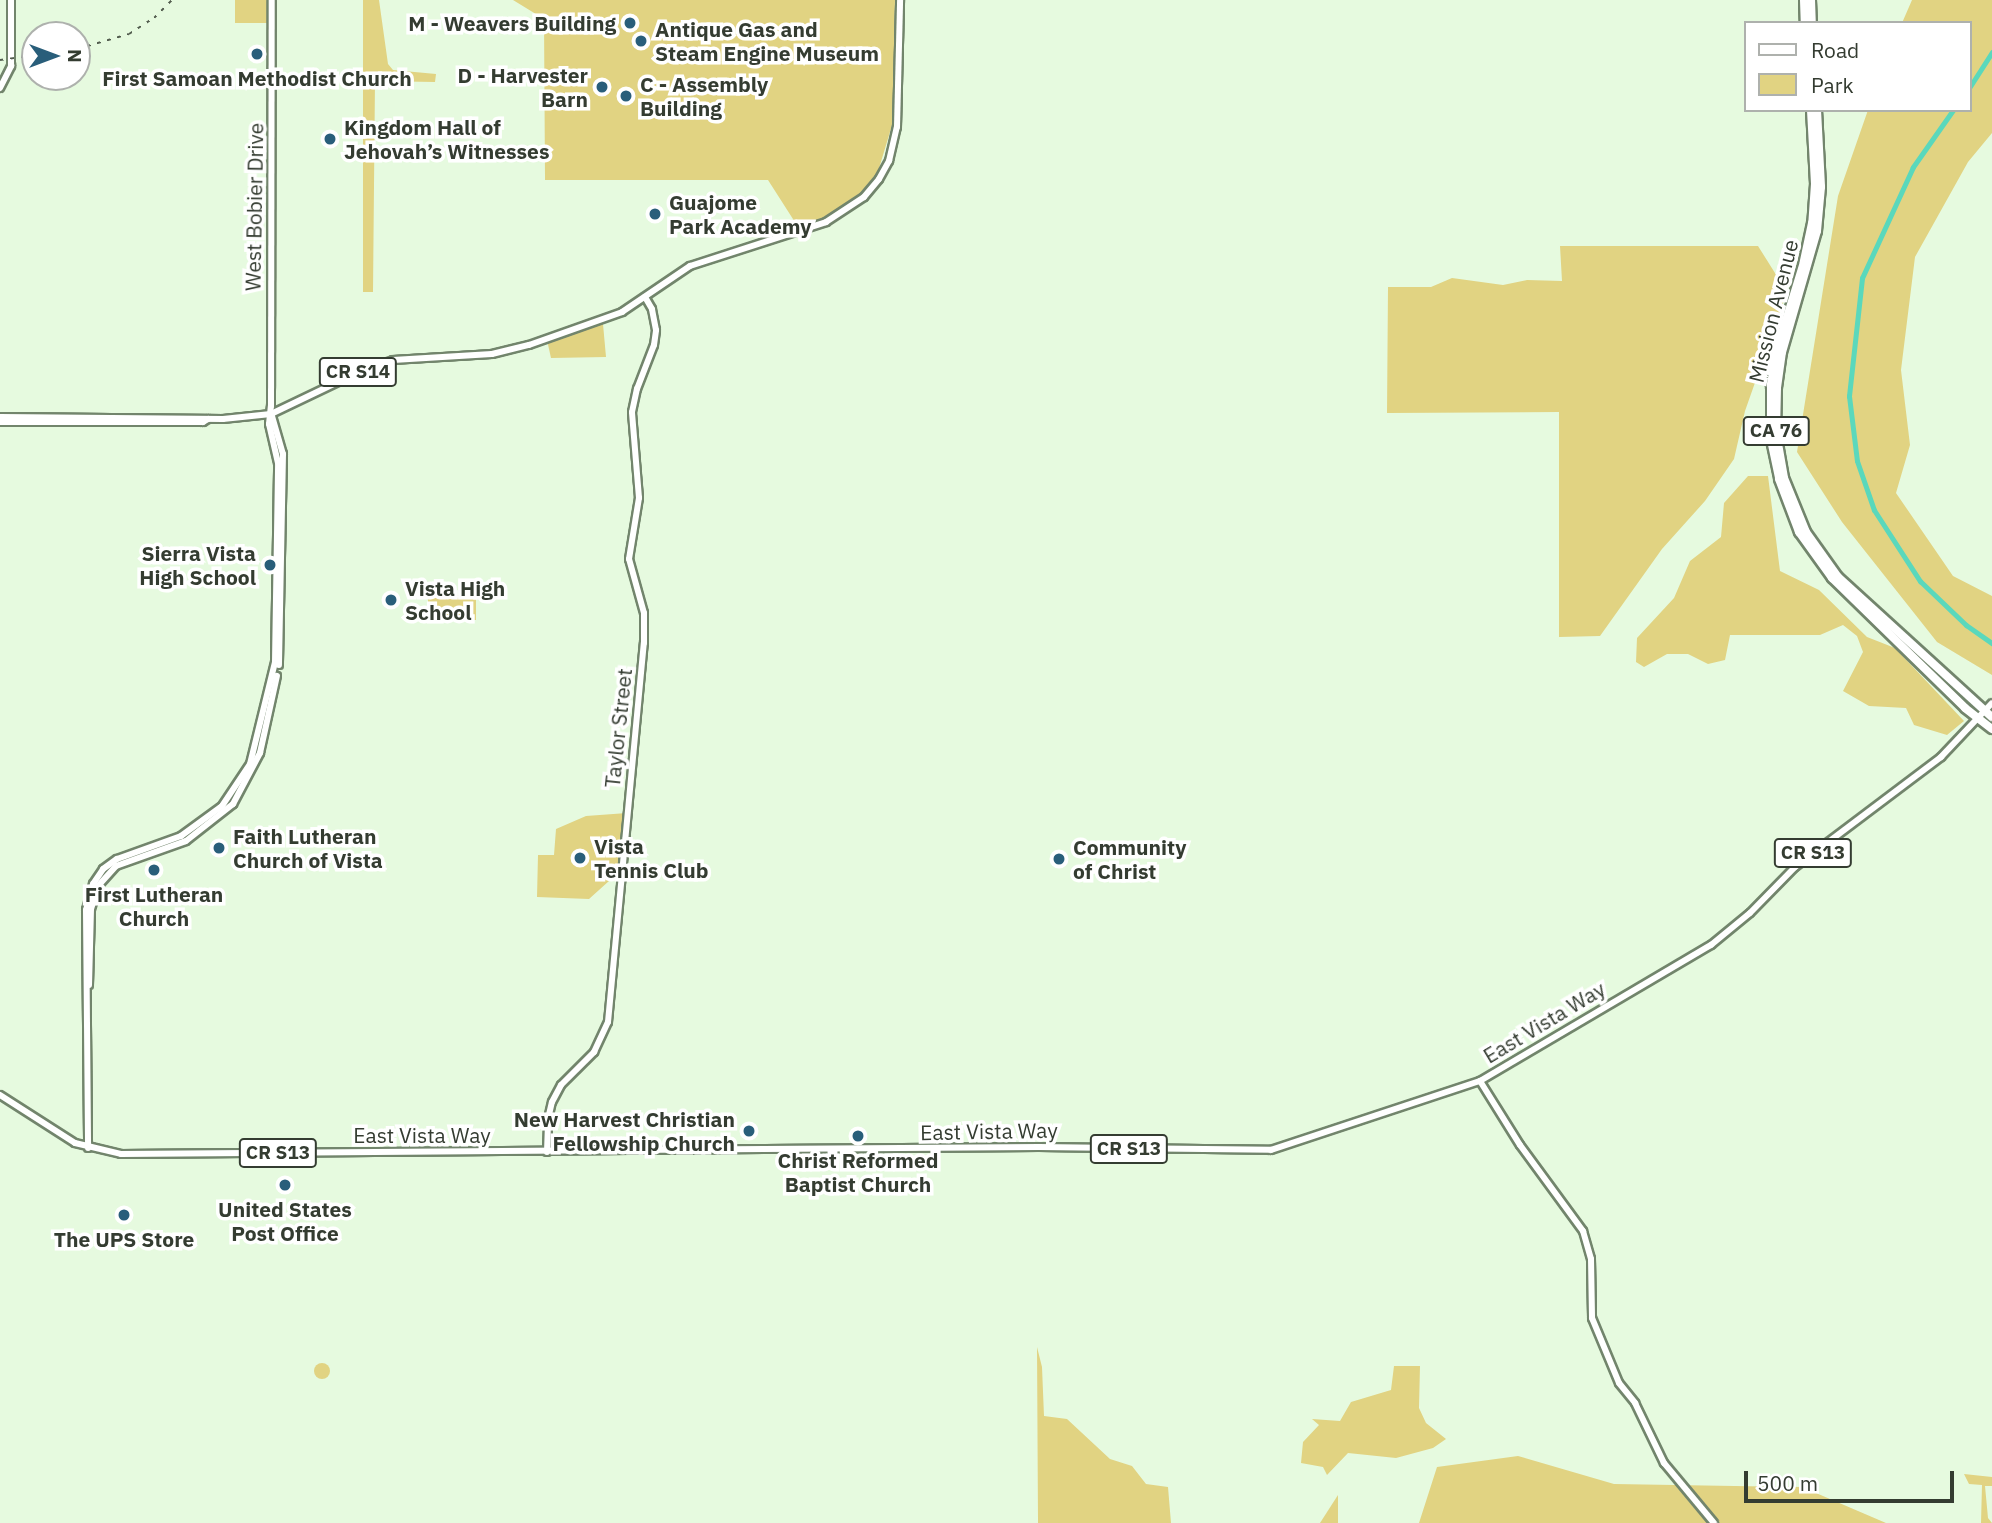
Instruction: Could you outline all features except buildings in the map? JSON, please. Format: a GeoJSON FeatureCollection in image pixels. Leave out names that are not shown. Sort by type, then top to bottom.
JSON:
{"type":"FeatureCollection","features":[{"type":"Feature","properties":{"kind":"highway"},"geometry":{"type":"LineString","coordinates":[[1804,0],[1805,21]]}},
{"type":"Feature","properties":{"kind":"highway"},"geometry":{"type":"LineString","coordinates":[[1811,0],[1812,21]]}},
{"type":"Feature","properties":{"kind":"highway","name":"Mission Avenue"},"geometry":{"type":"LineString","coordinates":[[1811,112],[1815,184],[1812,223],[1802,268],[1777,350],[1771,385],[1770,430],[1777,472],[1800,532],[1827,572],[1976,718],[1992,729]]}},
{"type":"Feature","properties":{"kind":"highway","name":"Mission Avenue"},"geometry":{"type":"LineString","coordinates":[[1817,112],[1821,193],[1817,231],[1785,344],[1777,388],[1776,432],[1784,478],[1806,531],[1838,577],[1992,717]]}},
{"type":"Feature","properties":{"kind":"main road"},"geometry":{"type":"LineString","coordinates":[[0,88],[11,66],[11,0]]}},
{"type":"Feature","properties":{"kind":"main road","name":"West Bobier Drive"},"geometry":{"type":"LineString","coordinates":[[88,1148],[87,1025],[91,909],[98,886],[116,866],[180,844],[225,812],[247,782],[263,743],[280,657],[283,454],[271,414],[272,0]]}},
{"type":"Feature","properties":{"kind":"main road","name":"CR S14"},"geometry":{"type":"LineString","coordinates":[[0,420],[142,422],[271,414],[371,367],[393,360],[508,351],[622,312],[690,266],[826,222],[855,205],[873,188],[889,161],[897,127],[900,0]]}},
{"type":"Feature","properties":{"kind":"main road","name":"Taylor Street"},"geometry":{"type":"LineString","coordinates":[[547,1152],[548,1119],[552,1102],[561,1085],[594,1052],[608,1022],[644,643],[644,613],[629,559],[639,498],[632,412],[637,389],[654,345],[656,330],[652,309],[645,296]]}},
{"type":"Feature","properties":{"kind":"main road"},"geometry":{"type":"LineString","coordinates":[[142,422],[156,417]]}},
{"type":"Feature","properties":{"kind":"main road","name":"CR S14"},"geometry":{"type":"LineString","coordinates":[[0,420],[156,417],[179,419]]}},
{"type":"Feature","properties":{"kind":"main road","name":"East Vista Way"},"geometry":{"type":"LineString","coordinates":[[0,1095],[56,1133],[88,1148],[121,1154],[1039,1147],[1258,1151],[1284,1147],[1480,1081],[1733,929],[1795,867],[1941,757],[1992,703]]}},
{"type":"Feature","properties":{"kind":"main road"},"geometry":{"type":"LineString","coordinates":[[1480,1081],[1520,1145],[1583,1231],[1591,1259],[1592,1318],[1619,1383],[1635,1403],[1664,1463],[1714,1523]]}},
{"type":"Feature","properties":{"kind":"green space"},"geometry":{"type":"Polygon","coordinates":[[[235,0],[268,0],[269,23],[235,23],[235,0]]]}},
{"type":"Feature","properties":{"kind":"green space"},"geometry":{"type":"Polygon","coordinates":[[[363,0],[379,0],[388,64],[393,70],[436,74],[435,82],[375,81],[373,292],[363,292],[363,0]]]}},
{"type":"Feature","properties":{"kind":"green space"},"geometry":{"type":"Polygon","coordinates":[[[513,0],[895,0],[893,122],[877,175],[847,210],[800,230],[768,180],[545,180],[544,19],[513,0]]]}},
{"type":"Feature","properties":{"kind":"green space"},"geometry":{"type":"Polygon","coordinates":[[[1912,0],[1992,0],[1992,133],[1968,162],[1915,257],[1901,370],[1910,445],[1896,493],[1953,576],[1992,596],[1992,675],[1937,642],[1842,522],[1797,452],[1838,196],[1867,112],[1971,112],[1971,21],[1903,21],[1912,0]]]}},
{"type":"Feature","properties":{"kind":"green space"},"geometry":{"type":"Polygon","coordinates":[[[1560,246],[1758,246],[1787,292],[1745,411],[1734,459],[1705,501],[1662,549],[1600,636],[1559,637],[1559,412],[1387,413],[1388,287],[1431,287],[1452,278],[1503,285],[1527,280],[1562,281],[1560,246]]]}},
{"type":"Feature","properties":{"kind":"green space"},"geometry":{"type":"Polygon","coordinates":[[[603,324],[606,357],[551,358],[547,340],[603,324]]]}},
{"type":"Feature","properties":{"kind":"green space"},"geometry":{"type":"Polygon","coordinates":[[[1748,476],[1768,476],[1780,571],[1819,590],[1867,637],[1895,648],[1964,721],[1947,735],[1914,725],[1906,708],[1869,706],[1843,691],[1863,652],[1857,636],[1843,625],[1820,635],[1730,635],[1725,660],[1708,664],[1688,654],[1667,654],[1644,667],[1636,662],[1637,638],[1674,598],[1690,561],[1721,537],[1724,503],[1748,476]]]}},
{"type":"Feature","properties":{"kind":"green space"},"geometry":{"type":"Polygon","coordinates":[[[428,595],[476,595],[476,620],[428,620],[428,595]]]}},
{"type":"Feature","properties":{"kind":"green space","name":"Vista Tennis Club"},"geometry":{"type":"Polygon","coordinates":[[[627,813],[620,881],[609,881],[589,899],[537,897],[538,855],[554,855],[556,829],[586,816],[627,813]]]}},
{"type":"Feature","properties":{"kind":"green space"},"geometry":{"type":"Polygon","coordinates":[[[1037,1347],[1042,1367],[1044,1416],[1067,1419],[1110,1459],[1132,1466],[1146,1484],[1168,1487],[1171,1523],[1038,1523],[1037,1347]]]}},
{"type":"Feature","properties":{"kind":"green space"},"geometry":{"type":"Polygon","coordinates":[[[322,1363],[330,1371],[322,1379],[314,1371],[322,1363]]]}},
{"type":"Feature","properties":{"kind":"green space"},"geometry":{"type":"Polygon","coordinates":[[[1394,1366],[1420,1366],[1419,1408],[1426,1423],[1446,1439],[1433,1448],[1396,1458],[1348,1453],[1327,1475],[1323,1467],[1301,1463],[1303,1442],[1319,1425],[1312,1419],[1340,1421],[1351,1402],[1391,1390],[1394,1366]]]}},
{"type":"Feature","properties":{"kind":"green space"},"geometry":{"type":"Polygon","coordinates":[[[1518,1456],[1614,1484],[1802,1487],[1886,1523],[1419,1523],[1437,1467],[1518,1456]]]}},
{"type":"Feature","properties":{"kind":"green space"},"geometry":{"type":"Polygon","coordinates":[[[1964,1474],[1992,1477],[1992,1486],[1985,1486],[1988,1518],[1992,1523],[1981,1523],[1982,1485],[1969,1484],[1964,1474]]]}},
{"type":"Feature","properties":{"kind":"green space"},"geometry":{"type":"Polygon","coordinates":[[[1338,1495],[1338,1523],[1320,1523],[1338,1495]]]}},
{"type":"Feature","properties":{"kind":"waterway"},"geometry":{"type":"LineString","coordinates":[[1971,85],[1992,52]]}},
{"type":"Feature","properties":{"kind":"waterway"},"geometry":{"type":"LineString","coordinates":[[1952,112],[1913,167],[1862,278],[1849,396],[1857,461],[1874,510],[1920,581],[1966,625],[1992,643]]}},
{"type":"Feature","properties":{"kind":"railway"},"geometry":{"type":"LineString","coordinates":[[91,45],[129,34],[154,18],[172,0]]}},
{"type":"Feature","properties":{"kind":"railway"},"geometry":{"type":"LineString","coordinates":[[0,60],[21,57]]}},
{"type":"Feature","properties":{"kind":"place","name":"M - Weavers Building"},"geometry":{"type":"Point","coordinates":[630,23]}},
{"type":"Feature","properties":{"kind":"place","name":"Antique Gas and Steam Engine Museum"},"geometry":{"type":"Point","coordinates":[641,41]}},
{"type":"Feature","properties":{"kind":"place","name":"First Samoan Methodist Church"},"geometry":{"type":"Point","coordinates":[257,54]}},
{"type":"Feature","properties":{"kind":"place","name":"D - Harvester Barn"},"geometry":{"type":"Point","coordinates":[602,87]}},
{"type":"Feature","properties":{"kind":"place","name":"C - Assembly Building"},"geometry":{"type":"Point","coordinates":[626,96]}},
{"type":"Feature","properties":{"kind":"place","name":"Kingdom Hall of Jehovah’s Witnesses"},"geometry":{"type":"Point","coordinates":[330,139]}},
{"type":"Feature","properties":{"kind":"place","name":"Guajome Park Academy"},"geometry":{"type":"Point","coordinates":[655,214]}},
{"type":"Feature","properties":{"kind":"place","name":"Sierra Vista High School"},"geometry":{"type":"Point","coordinates":[270,565]}},
{"type":"Feature","properties":{"kind":"place","name":"Vista High School"},"geometry":{"type":"Point","coordinates":[391,600]}},
{"type":"Feature","properties":{"kind":"place","name":"Faith Lutheran Church of Vista"},"geometry":{"type":"Point","coordinates":[219,848]}},
{"type":"Feature","properties":{"kind":"place","name":"Vista Tennis Club"},"geometry":{"type":"Point","coordinates":[580,858]}},
{"type":"Feature","properties":{"kind":"place","name":"Community of Christ"},"geometry":{"type":"Point","coordinates":[1059,859]}},
{"type":"Feature","properties":{"kind":"place","name":"First Lutheran Church"},"geometry":{"type":"Point","coordinates":[154,870]}},
{"type":"Feature","properties":{"kind":"place","name":"New Harvest Christian Fellowship Church"},"geometry":{"type":"Point","coordinates":[749,1131]}},
{"type":"Feature","properties":{"kind":"place","name":"Christ Reformed Baptist Church"},"geometry":{"type":"Point","coordinates":[858,1136]}},
{"type":"Feature","properties":{"kind":"place","name":"United States Post Office"},"geometry":{"type":"Point","coordinates":[285,1185]}},
{"type":"Feature","properties":{"kind":"place","name":"The UPS Store"},"geometry":{"type":"Point","coordinates":[124,1215]}}]}
